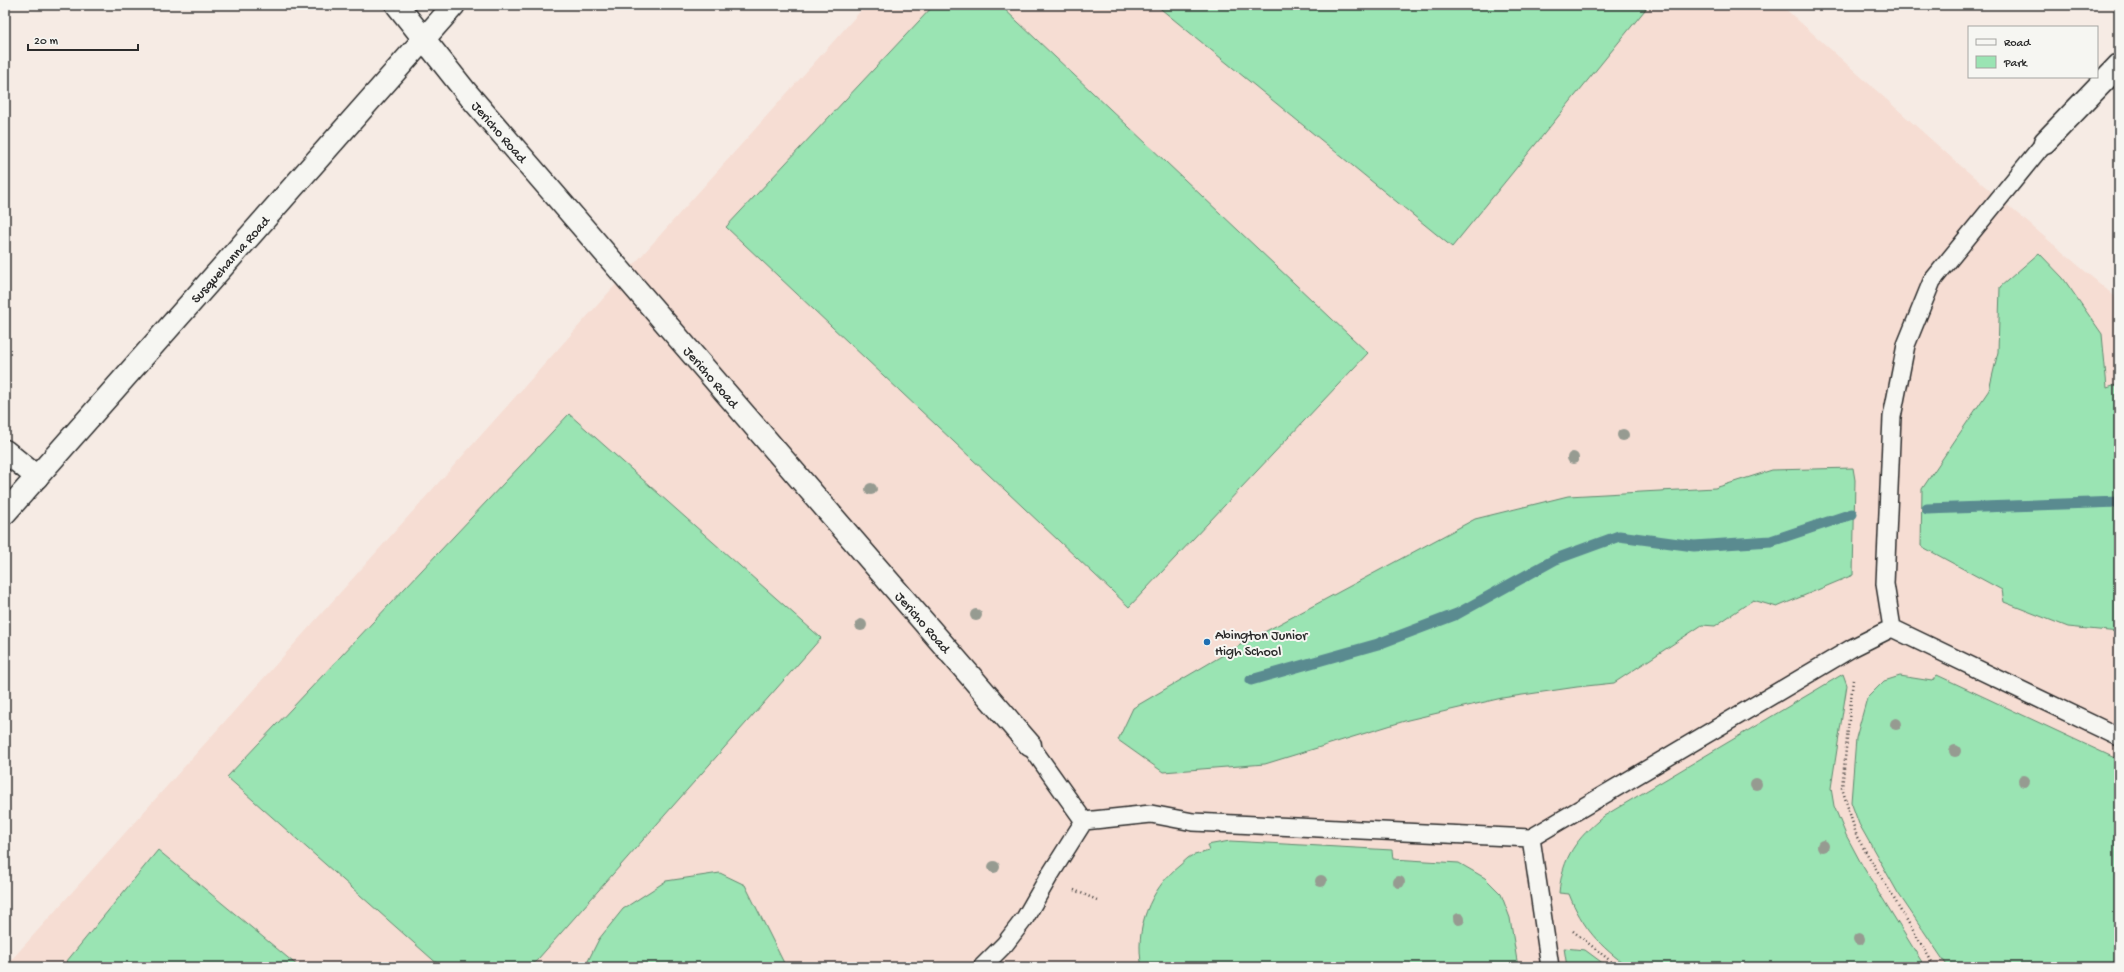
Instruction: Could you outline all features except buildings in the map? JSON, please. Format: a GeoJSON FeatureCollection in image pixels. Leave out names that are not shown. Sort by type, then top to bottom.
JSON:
{"type":"FeatureCollection","features":[{"type":"Feature","properties":{"kind":"street","name":"Jericho Road"},"geometry":{"type":"LineString","coordinates":[[397,5],[466,92],[1030,745]]}},
{"type":"Feature","properties":{"kind":"street","name":"Susquehanna Road"},"geometry":{"type":"LineString","coordinates":[[5,513],[454,5]]}},
{"type":"Feature","properties":{"kind":"street"},"geometry":{"type":"LineString","coordinates":[[2045,142],[2119,65]]}},
{"type":"Feature","properties":{"kind":"street"},"geometry":{"type":"LineString","coordinates":[[5,451],[37,478]]}},
{"type":"Feature","properties":{"kind":"lane"},"geometry":{"type":"LineString","coordinates":[[1892,628],[1885,584],[1892,417],[1906,345],[1932,281],[2045,142]]}},
{"type":"Feature","properties":{"kind":"lane"},"geometry":{"type":"LineString","coordinates":[[1084,821],[1151,814],[1193,822],[1531,838],[1845,652],[1892,628]]}},
{"type":"Feature","properties":{"kind":"lane"},"geometry":{"type":"LineString","coordinates":[[1892,628],[2119,737]]}},
{"type":"Feature","properties":{"kind":"lane"},"geometry":{"type":"LineString","coordinates":[[1030,745],[1084,821]]}},
{"type":"Feature","properties":{"kind":"lane"},"geometry":{"type":"LineString","coordinates":[[982,967],[1005,944],[1025,918],[1084,821]]}},
{"type":"Feature","properties":{"kind":"lane"},"geometry":{"type":"LineString","coordinates":[[1531,838],[1550,967]]}},
{"type":"Feature","properties":{"kind":"path"},"geometry":{"type":"LineString","coordinates":[[1854,674],[1842,788],[1857,837],[1935,967]]}},
{"type":"Feature","properties":{"kind":"path"},"geometry":{"type":"LineString","coordinates":[[1068,887],[1097,900]]}},
{"type":"Feature","properties":{"kind":"path"},"geometry":{"type":"LineString","coordinates":[[1571,929],[1618,967]]}},
{"type":"Feature","properties":{"kind":"shaded area","name":"Abington Junior High School"},"geometry":{"type":"Polygon","coordinates":[[[866,5],[1781,5],[1954,160],[2119,300],[2119,967],[5,967],[866,5]]]}},
{"type":"Feature","properties":{"kind":"green space"},"geometry":{"type":"Polygon","coordinates":[[[934,5],[1000,5],[1368,353],[1129,607],[726,227],[934,5]]]}},
{"type":"Feature","properties":{"kind":"green space"},"geometry":{"type":"Polygon","coordinates":[[[1156,5],[1649,5],[1452,247],[1156,5]]]}},
{"type":"Feature","properties":{"kind":"green space"},"geometry":{"type":"Polygon","coordinates":[[[2039,253],[2063,278],[2102,334],[2107,388],[2119,384],[2119,632],[2068,627],[2004,602],[2002,590],[1921,546],[1922,489],[1989,390],[1998,352],[2000,287],[2039,253]]]}},
{"type":"Feature","properties":{"kind":"green space"},"geometry":{"type":"Polygon","coordinates":[[[569,414],[821,638],[531,967],[441,967],[227,777],[569,414]]]}},
{"type":"Feature","properties":{"kind":"green space"},"geometry":{"type":"Polygon","coordinates":[[[1853,468],[1855,480],[1853,575],[1777,607],[1753,600],[1715,626],[1702,625],[1614,683],[1502,698],[1408,720],[1265,764],[1163,772],[1118,740],[1133,708],[1242,644],[1475,519],[1568,496],[1715,488],[1772,470],[1853,468]]]}},
{"type":"Feature","properties":{"kind":"green space"},"geometry":{"type":"Polygon","coordinates":[[[1843,674],[1847,685],[1831,788],[1834,806],[1846,835],[1862,865],[1925,967],[1629,967],[1609,952],[1586,926],[1574,906],[1569,894],[1559,893],[1567,859],[1572,849],[1586,832],[1604,816],[1843,674]]]}},
{"type":"Feature","properties":{"kind":"green space"},"geometry":{"type":"Polygon","coordinates":[[[1937,675],[2119,760],[2119,967],[1948,967],[1898,893],[1859,824],[1851,802],[1856,738],[1867,698],[1884,681],[1900,676],[1932,681],[1937,675]]]}},
{"type":"Feature","properties":{"kind":"green space"},"geometry":{"type":"Polygon","coordinates":[[[1230,841],[1392,850],[1393,859],[1459,863],[1485,878],[1501,894],[1510,918],[1518,967],[1142,967],[1140,939],[1143,925],[1152,898],[1160,886],[1169,875],[1190,857],[1209,851],[1207,845],[1230,841]]]}},
{"type":"Feature","properties":{"kind":"green space"},"geometry":{"type":"Polygon","coordinates":[[[158,850],[299,967],[62,967],[158,850]]]}},
{"type":"Feature","properties":{"kind":"green space"},"geometry":{"type":"Polygon","coordinates":[[[720,873],[745,885],[786,967],[585,967],[599,939],[623,909],[666,881],[720,873]]]}},
{"type":"Feature","properties":{"kind":"green space"},"geometry":{"type":"Polygon","coordinates":[[[1564,948],[1585,950],[1608,967],[1567,967],[1564,948]]]}},
{"type":"Feature","properties":{"kind":"waterway"},"geometry":{"type":"LineString","coordinates":[[1927,509],[2119,502]]}},
{"type":"Feature","properties":{"kind":"waterway"},"geometry":{"type":"LineString","coordinates":[[1251,680],[1378,644],[1457,614],[1556,559],[1619,536],[1694,546],[1771,541],[1852,514]]}},
{"type":"Feature","properties":{"kind":"place","name":"Abington Junior High School"},"geometry":{"type":"Point","coordinates":[1207,642]}}]}
